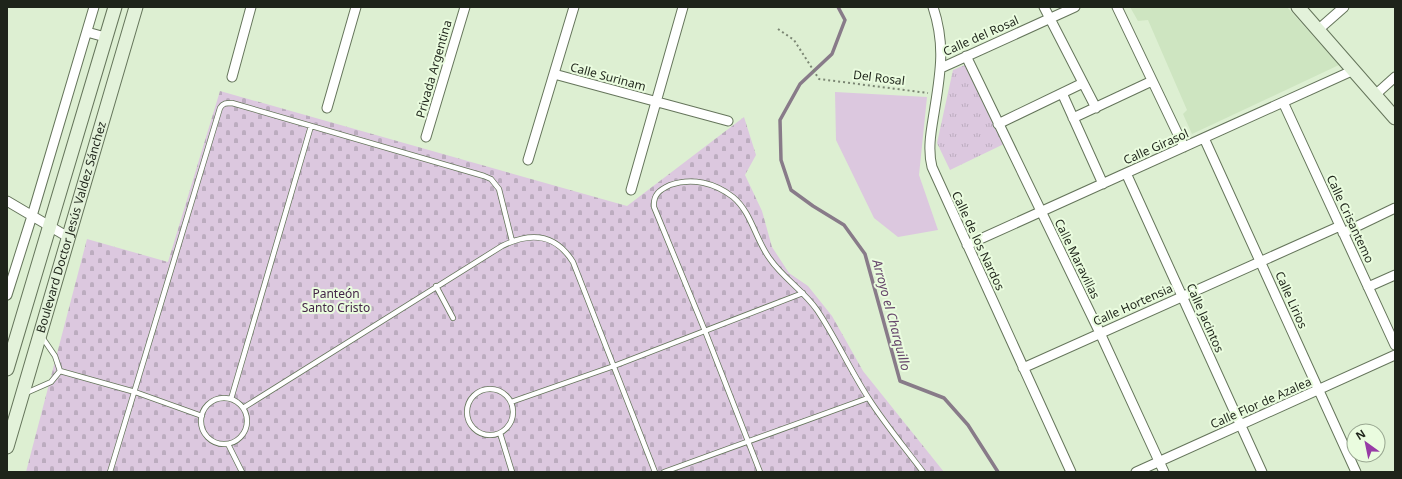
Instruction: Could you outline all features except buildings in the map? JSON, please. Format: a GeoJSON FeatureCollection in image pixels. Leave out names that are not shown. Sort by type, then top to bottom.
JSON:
{"type":"FeatureCollection","features":[{"type":"Feature","properties":{"kind":"main road","name":"Boulevard Doctor Jesús Valdez Sánchez"},"geometry":{"type":"LineString","coordinates":[[7,369],[115,7]]}},
{"type":"Feature","properties":{"kind":"main road","name":"Boulevard Doctor Jesús Valdez Sánchez"},"geometry":{"type":"LineString","coordinates":[[7,447],[136,7]]}},
{"type":"Feature","properties":{"kind":"main road"},"geometry":{"type":"LineString","coordinates":[[1298,7],[1395,118]]}},
{"type":"Feature","properties":{"kind":"street"},"geometry":{"type":"LineString","coordinates":[[7,295],[8,283],[32,216],[94,7]]}},
{"type":"Feature","properties":{"kind":"street"},"geometry":{"type":"LineString","coordinates":[[232,76],[251,7]]}},
{"type":"Feature","properties":{"kind":"street"},"geometry":{"type":"LineString","coordinates":[[327,108],[356,7]]}},
{"type":"Feature","properties":{"kind":"street","name":"Privada Argentina"},"geometry":{"type":"LineString","coordinates":[[426,137],[465,7]]}},
{"type":"Feature","properties":{"kind":"street"},"geometry":{"type":"LineString","coordinates":[[528,160],[574,7]]}},
{"type":"Feature","properties":{"kind":"street"},"geometry":{"type":"LineString","coordinates":[[631,190],[684,7]]}},
{"type":"Feature","properties":{"kind":"street","name":"Calle de los Nardos"},"geometry":{"type":"LineString","coordinates":[[933,7],[942,49],[941,68],[929,147],[934,172],[1071,472]]}},
{"type":"Feature","properties":{"kind":"street"},"geometry":{"type":"LineString","coordinates":[[1044,7],[1096,108]]}},
{"type":"Feature","properties":{"kind":"street","name":"Calle del Rosal"},"geometry":{"type":"LineString","coordinates":[[941,68],[1074,7]]}},
{"type":"Feature","properties":{"kind":"street"},"geometry":{"type":"LineString","coordinates":[[1117,7],[1184,148]]}},
{"type":"Feature","properties":{"kind":"street"},"geometry":{"type":"LineString","coordinates":[[1319,30],[1344,7]]}},
{"type":"Feature","properties":{"kind":"street"},"geometry":{"type":"LineString","coordinates":[[87,32],[105,37]]}},
{"type":"Feature","properties":{"kind":"street","name":"Calle Maravillas"},"geometry":{"type":"LineString","coordinates":[[966,56],[1040,212],[1100,333],[1164,472]]}},
{"type":"Feature","properties":{"kind":"street","name":"Calle Girasol"},"geometry":{"type":"LineString","coordinates":[[967,245],[1354,70]]}},
{"type":"Feature","properties":{"kind":"street","name":"Calle Surinam"},"geometry":{"type":"LineString","coordinates":[[554,74],[728,121]]}},
{"type":"Feature","properties":{"kind":"street"},"geometry":{"type":"LineString","coordinates":[[1375,95],[1395,77]]}},
{"type":"Feature","properties":{"kind":"street"},"geometry":{"type":"LineString","coordinates":[[1073,118],[1152,81]]}},
{"type":"Feature","properties":{"kind":"street"},"geometry":{"type":"LineString","coordinates":[[998,124],[1083,83]]}},
{"type":"Feature","properties":{"kind":"street"},"geometry":{"type":"LineString","coordinates":[[1062,93],[1103,184]]}},
{"type":"Feature","properties":{"kind":"street","name":"Calle Crisantemo"},"geometry":{"type":"LineString","coordinates":[[1283,102],[1395,345]]}},
{"type":"Feature","properties":{"kind":"street","name":"Calle Lirios"},"geometry":{"type":"LineString","coordinates":[[1204,138],[1356,472]]}},
{"type":"Feature","properties":{"kind":"street","name":"Calle Jacintos"},"geometry":{"type":"LineString","coordinates":[[1126,173],[1262,472]]}},
{"type":"Feature","properties":{"kind":"street"},"geometry":{"type":"LineString","coordinates":[[7,201],[68,237]]}},
{"type":"Feature","properties":{"kind":"street","name":"Calle Hortensia"},"geometry":{"type":"LineString","coordinates":[[1023,368],[1260,261],[1395,208]]}},
{"type":"Feature","properties":{"kind":"street"},"geometry":{"type":"LineString","coordinates":[[1368,287],[1395,275]]}},
{"type":"Feature","properties":{"kind":"street","name":"Calle Flor de Azalea"},"geometry":{"type":"LineString","coordinates":[[1136,472],[1395,355]]}},
{"type":"Feature","properties":{"kind":"lane"},"geometry":{"type":"LineString","coordinates":[[110,472],[222,105],[232,103],[491,179],[499,190],[512,241]]}},
{"type":"Feature","properties":{"kind":"lane"},"geometry":{"type":"LineString","coordinates":[[231,399],[311,126]]}},
{"type":"Feature","properties":{"kind":"lane"},"geometry":{"type":"LineString","coordinates":[[760,472],[705,331],[654,207],[653,200],[655,194],[672,184],[701,182],[714,186],[733,198],[742,207],[749,216],[758,240],[770,259],[803,293],[817,311],[868,398],[923,472]]}},
{"type":"Feature","properties":{"kind":"lane"},"geometry":{"type":"LineString","coordinates":[[243,408],[436,286],[512,241],[523,238],[545,238],[558,245],[568,254],[573,262],[655,472]]}},
{"type":"Feature","properties":{"kind":"lane"},"geometry":{"type":"LineString","coordinates":[[436,286],[453,318]]}},
{"type":"Feature","properties":{"kind":"lane"},"geometry":{"type":"LineString","coordinates":[[511,402],[614,366],[803,293]]}},
{"type":"Feature","properties":{"kind":"lane"},"geometry":{"type":"LineString","coordinates":[[40,334],[55,356],[60,371]]}},
{"type":"Feature","properties":{"kind":"lane"},"geometry":{"type":"LineString","coordinates":[[60,371],[135,392],[202,416]]}},
{"type":"Feature","properties":{"kind":"lane"},"geometry":{"type":"LineString","coordinates":[[22,394],[51,382],[60,371]]}},
{"type":"Feature","properties":{"kind":"lane"},"geometry":{"type":"LineString","coordinates":[[494,389],[507,396],[511,402],[513,416],[506,429],[500,433],[486,435],[479,433],[469,422],[467,408],[474,395],[480,391],[494,389]]}},
{"type":"Feature","properties":{"kind":"lane"},"geometry":{"type":"LineString","coordinates":[[222,398],[231,399],[243,408],[247,422],[245,430],[235,441],[228,444],[221,444],[207,437],[203,431],[201,423],[202,416],[206,407],[213,401],[222,398]]}},
{"type":"Feature","properties":{"kind":"lane"},"geometry":{"type":"LineString","coordinates":[[664,472],[868,398]]}},
{"type":"Feature","properties":{"kind":"lane"},"geometry":{"type":"LineString","coordinates":[[500,433],[512,472]]}},
{"type":"Feature","properties":{"kind":"lane"},"geometry":{"type":"LineString","coordinates":[[228,444],[242,472]]}},
{"type":"Feature","properties":{"kind":"path","name":"Del Rosal"},"geometry":{"type":"LineString","coordinates":[[778,29],[794,40],[819,79],[937,95]]}},
{"type":"Feature","properties":{"kind":"shaded area"},"geometry":{"type":"Polygon","coordinates":[[[1130,7],[1287,7],[1339,65],[1192,134],[1183,114],[1187,110],[1148,20],[1138,21],[1130,7]]]}},
{"type":"Feature","properties":{"kind":"green space"},"geometry":{"type":"Polygon","coordinates":[[[967,64],[1006,143],[950,170],[937,143],[953,70],[967,64]]]}},
{"type":"Feature","properties":{"kind":"green space","name":"Panteón Santo Cristo"},"geometry":{"type":"Polygon","coordinates":[[[220,91],[627,206],[744,117],[756,155],[745,175],[762,211],[772,247],[789,273],[808,286],[832,316],[863,371],[944,472],[26,472],[87,239],[168,262],[220,91]]]}},
{"type":"Feature","properties":{"kind":"green space"},"geometry":{"type":"Polygon","coordinates":[[[835,92],[927,97],[919,175],[938,230],[898,237],[874,218],[836,140],[835,92]]]}},
{"type":"Feature","properties":{"kind":"waterway","name":"Arroyo el Charquillo"},"geometry":{"type":"LineString","coordinates":[[838,7],[845,20],[832,54],[800,84],[780,120],[781,160],[791,190],[813,206],[844,225],[865,254],[900,381],[944,398],[968,425],[998,472]]}}]}
